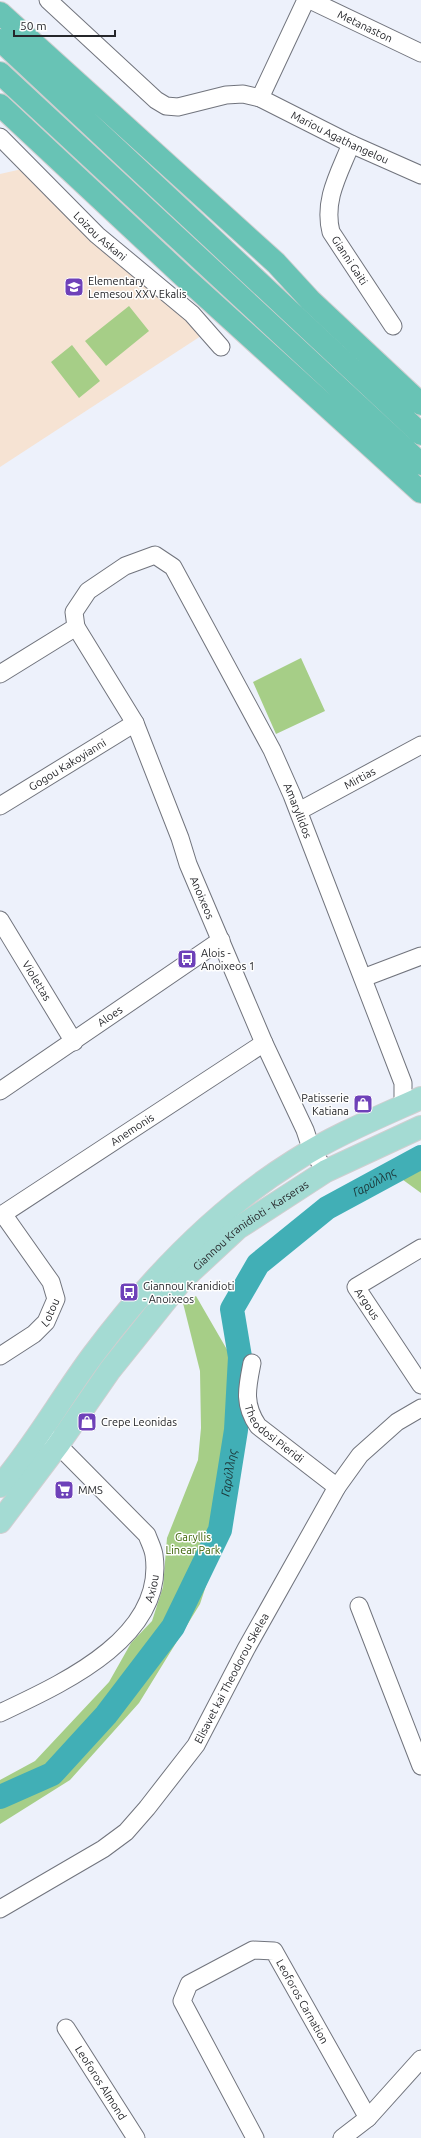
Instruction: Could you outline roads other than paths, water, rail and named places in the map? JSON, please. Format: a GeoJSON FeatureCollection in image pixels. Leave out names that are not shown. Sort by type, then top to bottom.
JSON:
{"type":"FeatureCollection","features":[{"type":"Feature","properties":{"kind":"highway"},"geometry":{"type":"LineString","coordinates":[[0,13],[276,263],[310,300],[421,404]]}},
{"type":"Feature","properties":{"kind":"highway"},"geometry":{"type":"LineString","coordinates":[[0,40],[421,434]]}},
{"type":"Feature","properties":{"kind":"highway"},"geometry":{"type":"LineString","coordinates":[[0,73],[421,464]]}},
{"type":"Feature","properties":{"kind":"highway"},"geometry":{"type":"LineString","coordinates":[[22,94],[182,275]]}},
{"type":"Feature","properties":{"kind":"highway"},"geometry":{"type":"LineString","coordinates":[[0,105],[182,275],[421,492]]}},
{"type":"Feature","properties":{"kind":"highway"},"geometry":{"type":"LineString","coordinates":[[72,107],[120,138],[276,263]]}},
{"type":"Feature","properties":{"kind":"main road","name":"Giannou Kranidioti - Karseras"},"geometry":{"type":"LineString","coordinates":[[0,1486],[93,1355],[153,1280],[202,1231],[241,1198],[293,1161],[410,1096]]}},
{"type":"Feature","properties":{"kind":"main road","name":"Giannou Kranidioti - Karseras"},"geometry":{"type":"LineString","coordinates":[[0,1522],[58,1445],[110,1370],[183,1279],[238,1228],[326,1171],[421,1127]]}},
{"type":"Feature","properties":{"kind":"street","name":"Mariou Agathangelou"},"geometry":{"type":"LineString","coordinates":[[48,0],[156,100],[166,106],[178,107],[226,95],[243,94],[260,98],[351,144],[421,175]]}},
{"type":"Feature","properties":{"kind":"street"},"geometry":{"type":"LineString","coordinates":[[260,98],[306,0]]}},
{"type":"Feature","properties":{"kind":"street","name":"Metanaston"},"geometry":{"type":"LineString","coordinates":[[310,0],[330,5],[421,53]]}},
{"type":"Feature","properties":{"kind":"street","name":"Loizou Askani"},"geometry":{"type":"LineString","coordinates":[[0,137],[97,235],[192,314],[221,347]]}},
{"type":"Feature","properties":{"kind":"street","name":"Gianni Gaiti"},"geometry":{"type":"LineString","coordinates":[[351,144],[329,200],[328,218],[331,232],[393,326]]}},
{"type":"Feature","properties":{"kind":"street","name":"Amaryllidos"},"geometry":{"type":"LineString","coordinates":[[76,627],[74,612],[88,591],[125,566],[155,555],[173,567],[272,750],[299,811],[410,1096]]}},
{"type":"Feature","properties":{"kind":"street"},"geometry":{"type":"LineString","coordinates":[[0,674],[76,627]]}},
{"type":"Feature","properties":{"kind":"street","name":"Anoixeos"},"geometry":{"type":"LineString","coordinates":[[76,627],[135,723],[180,838],[188,864],[264,1044],[305,1130],[312,1151],[326,1171]]}},
{"type":"Feature","properties":{"kind":"street","name":"Gogou Kakoyianni"},"geometry":{"type":"LineString","coordinates":[[0,806],[135,723]]}},
{"type":"Feature","properties":{"kind":"street","name":"Mirtias"},"geometry":{"type":"LineString","coordinates":[[299,811],[420,750]]}},
{"type":"Feature","properties":{"kind":"street","name":"Violettas"},"geometry":{"type":"LineString","coordinates":[[0,920],[74,1042]]}},
{"type":"Feature","properties":{"kind":"street","name":"Aloes"},"geometry":{"type":"LineString","coordinates":[[0,1091],[74,1042],[221,940]]}},
{"type":"Feature","properties":{"kind":"street"},"geometry":{"type":"LineString","coordinates":[[363,978],[421,956]]}},
{"type":"Feature","properties":{"kind":"street","name":"Anemonis"},"geometry":{"type":"LineString","coordinates":[[2,1215],[264,1044]]}},
{"type":"Feature","properties":{"kind":"street"},"geometry":{"type":"LineString","coordinates":[[410,1096],[421,1093]]}},
{"type":"Feature","properties":{"kind":"street","name":"Lotou"},"geometry":{"type":"LineString","coordinates":[[0,1356],[34,1334],[46,1322],[56,1299],[51,1282],[2,1215]]}},
{"type":"Feature","properties":{"kind":"street","name":"Argous"},"geometry":{"type":"LineString","coordinates":[[421,1248],[356,1287],[421,1385]]}},
{"type":"Feature","properties":{"kind":"street","name":"Theodosi Pieridi"},"geometry":{"type":"LineString","coordinates":[[252,1363],[247,1386],[247,1404],[258,1426],[337,1487]]}},
{"type":"Feature","properties":{"kind":"street","name":"Elisavet kai Theodorou Skelea"},"geometry":{"type":"LineString","coordinates":[[0,1909],[103,1849],[126,1832],[147,1808],[196,1745],[246,1649],[337,1487],[360,1455],[397,1422],[421,1408]]}},
{"type":"Feature","properties":{"kind":"street","name":"Axiou"},"geometry":{"type":"LineString","coordinates":[[0,1713],[41,1694],[109,1652],[143,1613],[151,1594],[154,1554],[146,1535],[58,1445],[40,1431]]}},
{"type":"Feature","properties":{"kind":"street"},"geometry":{"type":"LineString","coordinates":[[359,1606],[421,1766]]}},
{"type":"Feature","properties":{"kind":"street","name":"Leoforos Carnation"},"geometry":{"type":"LineString","coordinates":[[255,2138],[182,2001],[189,1984],[253,1950],[274,1951],[368,2118]]}},
{"type":"Feature","properties":{"kind":"street","name":"Leoforos Almond"},"geometry":{"type":"LineString","coordinates":[[66,2028],[136,2138]]}},
{"type":"Feature","properties":{"kind":"street"},"geometry":{"type":"LineString","coordinates":[[342,2138],[368,2118],[421,2060]]}},
{"type":"Feature","properties":{"kind":"waterway","name":"Γαρύλλης"},"geometry":{"type":"LineString","coordinates":[[0,1797],[52,1774],[106,1715],[173,1627],[220,1530],[236,1430],[240,1357],[232,1309],[258,1264],[327,1208],[421,1157]]}},
{"type":"Feature","properties":{"kind":"place","name":"Elementary Lemesou XXV Ekalis"},"geometry":{"type":"Point","coordinates":[74,287]}},
{"type":"Feature","properties":{"kind":"place","name":"Alois - Anoixeos 1"},"geometry":{"type":"Point","coordinates":[187,959]}},
{"type":"Feature","properties":{"kind":"place","name":"Patisserie Katiana"},"geometry":{"type":"Point","coordinates":[363,1104]}},
{"type":"Feature","properties":{"kind":"place","name":"Giannou Kranidioti - Anoixeos"},"geometry":{"type":"Point","coordinates":[129,1292]}},
{"type":"Feature","properties":{"kind":"place","name":"Crepe Leonidas"},"geometry":{"type":"Point","coordinates":[87,1422]}},
{"type":"Feature","properties":{"kind":"place","name":"MMS"},"geometry":{"type":"Point","coordinates":[64,1490]}},
{"type":"Feature","properties":{"kind":"park label","name":"Garyllis Linear Park"},"geometry":{"type":"Point","coordinates":[193,1543]}}]}
